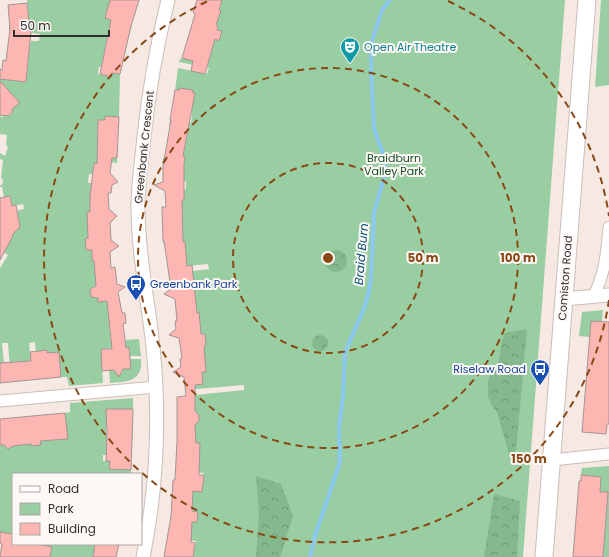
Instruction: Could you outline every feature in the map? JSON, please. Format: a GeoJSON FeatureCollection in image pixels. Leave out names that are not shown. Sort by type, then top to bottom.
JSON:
{"type":"FeatureCollection","features":[{"type":"Feature","properties":{"kind":"main road","name":"Comiston Road"},"geometry":{"type":"LineString","coordinates":[[544,557],[587,0]]}},
{"type":"Feature","properties":{"kind":"street","name":"Greenbank Crescent"},"geometry":{"type":"LineString","coordinates":[[143,557],[150,515],[154,475],[156,387],[153,345],[140,243],[138,194],[149,98],[159,37],[168,0]]}},
{"type":"Feature","properties":{"kind":"street"},"geometry":{"type":"LineString","coordinates":[[594,296],[605,266],[609,227]]}},
{"type":"Feature","properties":{"kind":"street"},"geometry":{"type":"LineString","coordinates":[[564,299],[609,295]]}},
{"type":"Feature","properties":{"kind":"street"},"geometry":{"type":"LineString","coordinates":[[0,401],[156,387]]}},
{"type":"Feature","properties":{"kind":"street"},"geometry":{"type":"LineString","coordinates":[[552,460],[609,454]]}},
{"type":"Feature","properties":{"kind":"green space"},"geometry":{"type":"Polygon","coordinates":[[[27,0],[112,0],[105,18],[132,26],[129,34],[109,30],[101,67],[99,67],[98,74],[111,77],[112,73],[120,74],[119,117],[98,120],[97,154],[104,158],[117,158],[117,163],[111,162],[111,165],[94,163],[93,174],[89,174],[88,183],[92,183],[105,199],[109,199],[109,201],[90,202],[90,212],[87,213],[87,222],[91,222],[106,237],[86,239],[86,250],[92,250],[92,261],[94,261],[95,267],[111,266],[111,268],[104,268],[96,286],[90,289],[91,297],[98,298],[99,302],[108,301],[112,304],[120,303],[121,307],[109,325],[111,341],[139,339],[141,356],[130,356],[129,347],[101,349],[103,383],[69,386],[67,377],[61,377],[59,352],[48,359],[47,350],[36,354],[35,342],[29,343],[31,361],[11,362],[11,382],[8,343],[2,343],[4,363],[0,363],[0,268],[8,255],[0,250],[0,247],[12,230],[20,227],[15,211],[24,209],[23,204],[9,207],[8,205],[12,204],[10,196],[4,197],[2,187],[0,187],[3,179],[1,178],[3,160],[0,159],[0,153],[5,156],[8,147],[6,145],[7,135],[0,134],[0,115],[1,117],[4,115],[10,116],[12,112],[11,105],[17,106],[19,102],[0,90],[0,79],[26,82],[29,54],[17,51],[29,52],[31,41],[39,41],[40,34],[9,30],[9,23],[29,22],[27,0]]]}},
{"type":"Feature","properties":{"kind":"green space","name":"Braidburn Valley Park"},"geometry":{"type":"Polygon","coordinates":[[[222,0],[565,0],[523,557],[193,557],[196,541],[188,540],[190,521],[197,522],[198,512],[191,511],[193,491],[202,491],[204,473],[195,472],[196,437],[177,436],[195,431],[195,423],[199,421],[199,415],[195,413],[195,406],[191,406],[195,395],[244,390],[244,385],[185,390],[185,386],[203,384],[202,372],[206,372],[205,363],[183,351],[181,352],[181,348],[206,345],[205,334],[201,334],[198,312],[178,315],[193,306],[169,274],[209,269],[208,264],[187,266],[185,242],[163,244],[163,241],[175,241],[175,238],[183,237],[182,204],[176,204],[186,189],[186,181],[184,181],[167,165],[162,164],[163,158],[184,162],[185,157],[183,156],[187,136],[169,125],[170,120],[191,123],[195,93],[192,92],[192,90],[179,88],[179,90],[175,90],[178,68],[207,74],[209,68],[179,62],[182,58],[208,65],[214,39],[219,41],[222,32],[217,30],[218,25],[206,22],[218,18],[221,11],[219,10],[222,0]]]}},
{"type":"Feature","properties":{"kind":"green space"},"geometry":{"type":"Polygon","coordinates":[[[601,0],[609,0],[609,85],[595,87],[601,0]]]}},
{"type":"Feature","properties":{"kind":"green space"},"geometry":{"type":"Polygon","coordinates":[[[336,250],[344,253],[347,261],[344,269],[336,272],[328,269],[325,261],[328,253],[336,250]]]}},
{"type":"Feature","properties":{"kind":"green space"},"geometry":{"type":"Polygon","coordinates":[[[603,310],[602,321],[591,321],[590,337],[579,336],[582,312],[603,310]]]}},
{"type":"Feature","properties":{"kind":"green space"},"geometry":{"type":"Polygon","coordinates":[[[527,329],[515,462],[510,457],[497,412],[492,406],[488,396],[488,382],[491,371],[497,369],[505,333],[527,329]]]}},
{"type":"Feature","properties":{"kind":"green space"},"geometry":{"type":"Polygon","coordinates":[[[320,335],[327,340],[328,343],[323,350],[320,351],[313,346],[312,343],[317,336],[320,335]]]}},
{"type":"Feature","properties":{"kind":"green space"},"geometry":{"type":"Polygon","coordinates":[[[130,359],[141,359],[140,372],[137,376],[128,381],[110,383],[109,370],[114,370],[117,373],[121,373],[123,369],[131,369],[130,359]]]}},
{"type":"Feature","properties":{"kind":"green space"},"geometry":{"type":"Polygon","coordinates":[[[133,398],[133,409],[106,409],[106,433],[133,433],[132,442],[107,441],[106,447],[111,448],[110,455],[103,455],[103,461],[110,461],[110,469],[131,470],[131,473],[12,473],[12,539],[0,532],[0,445],[4,444],[7,448],[12,445],[40,445],[39,416],[45,415],[47,441],[67,439],[65,413],[70,412],[70,403],[133,398]]]}},
{"type":"Feature","properties":{"kind":"green space"},"geometry":{"type":"Polygon","coordinates":[[[609,466],[609,557],[603,557],[606,520],[599,503],[607,503],[608,493],[600,492],[601,477],[581,475],[582,468],[609,466]]]}},
{"type":"Feature","properties":{"kind":"green space"},"geometry":{"type":"Polygon","coordinates":[[[256,476],[281,484],[293,516],[280,557],[256,557],[259,512],[256,476]]]}},
{"type":"Feature","properties":{"kind":"green space"},"geometry":{"type":"Polygon","coordinates":[[[494,494],[520,501],[517,557],[484,557],[494,494]]]}},
{"type":"Feature","properties":{"kind":"green space"},"geometry":{"type":"Polygon","coordinates":[[[42,545],[95,545],[93,557],[50,557],[52,547],[42,545]]]}},
{"type":"Feature","properties":{"kind":"building"},"geometry":{"type":"Polygon","coordinates":[[[110,0],[139,0],[131,26],[120,74],[112,73],[111,77],[100,74],[111,20],[105,18],[110,0]]]}},
{"type":"Feature","properties":{"kind":"building"},"geometry":{"type":"Polygon","coordinates":[[[197,0],[222,0],[219,10],[221,11],[216,25],[218,26],[217,30],[222,31],[219,41],[215,39],[205,74],[191,71],[193,61],[182,58],[195,14],[193,12],[197,0]]]}},
{"type":"Feature","properties":{"kind":"building"},"geometry":{"type":"Polygon","coordinates":[[[27,3],[31,32],[26,82],[0,79],[0,69],[2,70],[3,60],[6,61],[10,29],[8,5],[27,3]]]}},
{"type":"Feature","properties":{"kind":"building"},"geometry":{"type":"Polygon","coordinates":[[[0,81],[20,103],[13,108],[9,116],[0,115],[0,81]]]}},
{"type":"Feature","properties":{"kind":"building"},"geometry":{"type":"Polygon","coordinates":[[[179,88],[193,90],[192,92],[195,93],[183,156],[185,157],[184,200],[182,200],[183,242],[185,242],[187,266],[192,265],[197,313],[199,312],[201,334],[205,334],[206,345],[204,346],[206,372],[202,372],[203,384],[195,385],[195,411],[199,415],[199,421],[195,425],[196,443],[200,443],[199,475],[204,475],[202,492],[193,491],[192,511],[198,512],[197,522],[192,522],[191,542],[195,543],[193,557],[164,557],[171,516],[173,480],[175,480],[177,397],[186,396],[184,377],[173,372],[181,367],[180,359],[182,358],[179,338],[169,335],[176,329],[175,321],[177,321],[175,299],[164,294],[171,289],[163,241],[162,207],[166,207],[165,191],[154,185],[163,182],[163,166],[175,90],[179,90],[179,88]]]}},
{"type":"Feature","properties":{"kind":"building"},"geometry":{"type":"Polygon","coordinates":[[[105,116],[119,117],[117,158],[112,158],[110,173],[118,182],[112,185],[111,193],[108,193],[109,209],[117,216],[110,223],[111,240],[119,246],[110,252],[111,268],[115,267],[117,284],[125,287],[118,292],[122,313],[125,313],[126,323],[123,324],[126,348],[129,347],[131,369],[123,369],[119,377],[114,370],[102,371],[101,349],[112,349],[107,301],[98,302],[98,298],[91,297],[90,289],[96,286],[94,261],[92,261],[92,250],[86,250],[85,239],[88,238],[87,212],[90,212],[90,196],[94,163],[97,164],[98,120],[105,120],[105,116]]]}},
{"type":"Feature","properties":{"kind":"building"},"geometry":{"type":"Polygon","coordinates":[[[10,196],[12,206],[16,205],[20,227],[12,235],[13,236],[0,260],[0,198],[10,196]]]}},
{"type":"Feature","properties":{"kind":"building"},"geometry":{"type":"Polygon","coordinates":[[[591,321],[609,322],[609,424],[607,424],[606,434],[582,432],[591,321]]]}},
{"type":"Feature","properties":{"kind":"building"},"geometry":{"type":"Polygon","coordinates":[[[47,350],[47,353],[59,352],[61,377],[0,383],[0,363],[31,361],[30,352],[47,350]]]}},
{"type":"Feature","properties":{"kind":"building"},"geometry":{"type":"Polygon","coordinates":[[[106,409],[133,409],[131,470],[109,469],[110,461],[106,461],[106,409]]]}},
{"type":"Feature","properties":{"kind":"building"},"geometry":{"type":"Polygon","coordinates":[[[65,413],[68,439],[40,441],[41,445],[31,446],[31,444],[13,446],[8,449],[4,445],[0,445],[0,419],[65,413]]]}},
{"type":"Feature","properties":{"kind":"building"},"geometry":{"type":"Polygon","coordinates":[[[581,475],[601,477],[600,492],[608,492],[603,557],[573,557],[579,481],[581,481],[581,475]]]}},
{"type":"Feature","properties":{"kind":"building"},"geometry":{"type":"Polygon","coordinates":[[[0,532],[12,534],[12,545],[42,545],[52,547],[50,557],[0,557],[2,544],[0,543],[0,532]]]}},
{"type":"Feature","properties":{"kind":"building"},"geometry":{"type":"Polygon","coordinates":[[[95,545],[119,545],[116,557],[93,557],[95,545]]]}},
{"type":"Feature","properties":{"kind":"waterway","name":"Braid Burn"},"geometry":{"type":"LineString","coordinates":[[310,557],[314,539],[340,462],[339,428],[343,396],[345,352],[363,311],[368,296],[371,279],[374,213],[386,170],[384,157],[374,128],[371,68],[372,41],[382,10],[390,0]]}},
{"type":"Feature","properties":{"kind":"place","name":"Open Air Theatre"},"geometry":{"type":"Point","coordinates":[350,64]}},
{"type":"Feature","properties":{"kind":"place","name":"Greenbank Park"},"geometry":{"type":"Point","coordinates":[136,301]}},
{"type":"Feature","properties":{"kind":"place","name":"Riselaw Road"},"geometry":{"type":"Point","coordinates":[540,386]}}]}
